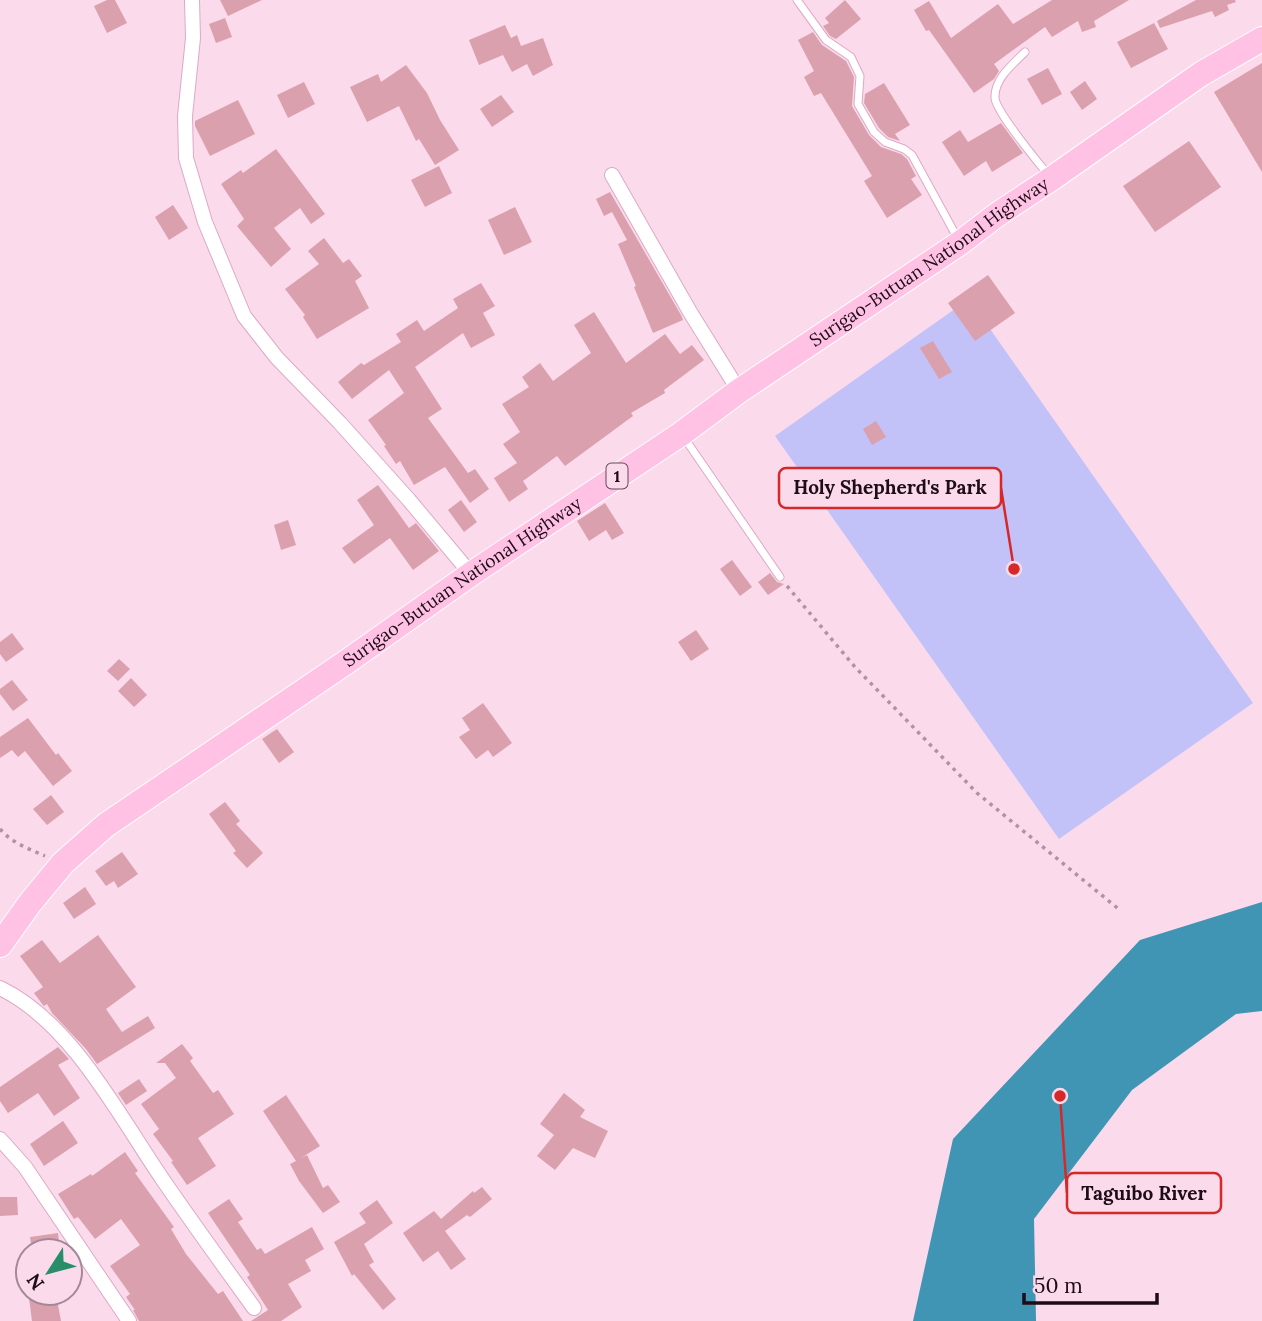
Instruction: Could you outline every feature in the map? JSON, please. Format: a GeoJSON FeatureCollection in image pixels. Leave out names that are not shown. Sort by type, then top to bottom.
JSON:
{"type":"FeatureCollection","features":[{"type":"Feature","properties":{"kind":"highway","name":"Surigao-Butuan National Highway"},"geometry":{"type":"LineString","coordinates":[[0,945],[63,863],[106,825],[471,574],[681,434],[739,391],[960,243],[1201,74],[1262,39]]}},
{"type":"Feature","properties":{"kind":"street"},"geometry":{"type":"LineString","coordinates":[[192,0],[193,38],[185,116],[186,158],[205,222],[244,316],[277,358],[375,461],[471,574]]}},
{"type":"Feature","properties":{"kind":"street"},"geometry":{"type":"LineString","coordinates":[[612,175],[690,312],[739,391]]}},
{"type":"Feature","properties":{"kind":"street"},"geometry":{"type":"LineString","coordinates":[[0,988],[13,994],[43,1017],[66,1041],[254,1308]]}},
{"type":"Feature","properties":{"kind":"street"},"geometry":{"type":"LineString","coordinates":[[0,1139],[25,1167],[129,1321]]}},
{"type":"Feature","properties":{"kind":"lane"},"geometry":{"type":"LineString","coordinates":[[797,0],[826,40],[850,57],[859,76],[858,104],[874,132],[885,142],[912,155],[960,243]]}},
{"type":"Feature","properties":{"kind":"lane"},"geometry":{"type":"LineString","coordinates":[[1025,52],[998,84],[995,99],[1005,118],[1051,179]]}},
{"type":"Feature","properties":{"kind":"lane"},"geometry":{"type":"LineString","coordinates":[[681,434],[780,577]]}},
{"type":"Feature","properties":{"kind":"path"},"geometry":{"type":"LineString","coordinates":[[780,577],[856,667],[977,793],[1121,911]]}},
{"type":"Feature","properties":{"kind":"path"},"geometry":{"type":"LineString","coordinates":[[0,829],[20,845],[63,863]]}},
{"type":"Feature","properties":{"kind":"shaded area"},"geometry":{"type":"Polygon","coordinates":[[[969,299],[1253,703],[1059,839],[775,436],[969,299]]]}},
{"type":"Feature","properties":{"kind":"shaded area"},"geometry":{"type":"Polygon","coordinates":[[[1262,902],[1262,1011],[1236,1014],[1132,1090],[1034,1219],[1036,1321],[913,1321],[953,1139],[1140,940],[1262,902]]]}},
{"type":"Feature","properties":{"kind":"building"},"geometry":{"type":"Polygon","coordinates":[[[107,0],[115,0],[127,23],[107,33],[94,6],[107,0]]]}},
{"type":"Feature","properties":{"kind":"building"},"geometry":{"type":"Polygon","coordinates":[[[220,0],[262,0],[228,16],[220,0]]]}},
{"type":"Feature","properties":{"kind":"building"},"geometry":{"type":"Polygon","coordinates":[[[845,0],[861,19],[836,39],[830,36],[823,26],[829,23],[825,18],[845,0]]]}},
{"type":"Feature","properties":{"kind":"building"},"geometry":{"type":"Polygon","coordinates":[[[1052,0],[1129,0],[1094,21],[1096,27],[1082,32],[1078,21],[1052,37],[1045,27],[994,64],[999,71],[994,79],[974,93],[929,30],[926,31],[914,10],[929,1],[951,38],[998,4],[1013,24],[1052,0]]]}},
{"type":"Feature","properties":{"kind":"building"},"geometry":{"type":"Polygon","coordinates":[[[1196,0],[1236,2],[1227,5],[1229,10],[1215,17],[1212,11],[1160,28],[1157,21],[1196,0]]]}},
{"type":"Feature","properties":{"kind":"building"},"geometry":{"type":"Polygon","coordinates":[[[225,18],[232,37],[216,43],[209,24],[225,18]]]}},
{"type":"Feature","properties":{"kind":"building"},"geometry":{"type":"Polygon","coordinates":[[[1154,23],[1168,49],[1131,68],[1117,42],[1154,23]]]}},
{"type":"Feature","properties":{"kind":"building"},"geometry":{"type":"Polygon","coordinates":[[[505,25],[511,38],[517,35],[521,46],[543,38],[553,65],[533,76],[527,64],[512,72],[503,55],[479,65],[469,40],[505,25]]]}},
{"type":"Feature","properties":{"kind":"building"},"geometry":{"type":"Polygon","coordinates":[[[813,32],[822,45],[846,61],[854,77],[852,106],[869,135],[881,147],[907,159],[916,176],[911,179],[922,195],[887,218],[864,181],[872,176],[821,93],[814,96],[804,77],[814,71],[798,40],[813,32]]]}},
{"type":"Feature","properties":{"kind":"building"},"geometry":{"type":"Polygon","coordinates":[[[1262,63],[1262,172],[1214,92],[1262,63]]]}},
{"type":"Feature","properties":{"kind":"building"},"geometry":{"type":"Polygon","coordinates":[[[406,65],[427,93],[459,150],[435,165],[419,139],[416,141],[399,106],[367,122],[350,87],[378,74],[381,82],[406,65]]]}},
{"type":"Feature","properties":{"kind":"building"},"geometry":{"type":"Polygon","coordinates":[[[1048,68],[1062,94],[1042,105],[1027,79],[1048,68]]]}},
{"type":"Feature","properties":{"kind":"building"},"geometry":{"type":"Polygon","coordinates":[[[1085,81],[1097,99],[1082,110],[1070,92],[1085,81]]]}},
{"type":"Feature","properties":{"kind":"building"},"geometry":{"type":"Polygon","coordinates":[[[304,82],[315,104],[288,118],[277,95],[304,82]]]}},
{"type":"Feature","properties":{"kind":"building"},"geometry":{"type":"Polygon","coordinates":[[[884,83],[910,125],[895,134],[900,141],[888,137],[879,128],[864,103],[865,94],[884,83]]]}},
{"type":"Feature","properties":{"kind":"building"},"geometry":{"type":"Polygon","coordinates":[[[501,95],[514,112],[492,127],[480,109],[501,95]]]}},
{"type":"Feature","properties":{"kind":"building"},"geometry":{"type":"Polygon","coordinates":[[[238,100],[255,134],[210,156],[195,121],[238,100]]]}},
{"type":"Feature","properties":{"kind":"building"},"geometry":{"type":"Polygon","coordinates":[[[1001,123],[1023,153],[992,172],[986,161],[964,176],[942,142],[960,130],[968,142],[1001,123]]]}},
{"type":"Feature","properties":{"kind":"building"},"geometry":{"type":"Polygon","coordinates":[[[1189,141],[1221,187],[1155,232],[1123,186],[1189,141]]]}},
{"type":"Feature","properties":{"kind":"building"},"geometry":{"type":"Polygon","coordinates":[[[276,149],[325,214],[311,224],[300,208],[274,228],[291,249],[271,267],[237,226],[244,219],[221,184],[241,170],[243,173],[276,149]]]}},
{"type":"Feature","properties":{"kind":"building"},"geometry":{"type":"Polygon","coordinates":[[[439,166],[452,193],[425,207],[411,180],[439,166]]]}},
{"type":"Feature","properties":{"kind":"building"},"geometry":{"type":"Polygon","coordinates":[[[610,192],[683,320],[653,333],[618,244],[627,240],[612,212],[604,216],[596,199],[610,192]]]}},
{"type":"Feature","properties":{"kind":"building"},"geometry":{"type":"Polygon","coordinates":[[[173,205],[188,228],[169,240],[155,217],[173,205]]]}},
{"type":"Feature","properties":{"kind":"building"},"geometry":{"type":"Polygon","coordinates":[[[515,207],[532,242],[504,255],[488,220],[515,207]]]}},
{"type":"Feature","properties":{"kind":"building"},"geometry":{"type":"Polygon","coordinates":[[[324,238],[343,263],[349,259],[362,276],[355,281],[369,308],[317,339],[303,317],[305,315],[285,289],[319,264],[308,251],[324,238]]]}},
{"type":"Feature","properties":{"kind":"building"},"geometry":{"type":"Polygon","coordinates":[[[988,275],[1015,313],[975,341],[948,303],[988,275]]]}},
{"type":"Feature","properties":{"kind":"building"},"geometry":{"type":"Polygon","coordinates":[[[481,283],[495,306],[483,313],[495,335],[471,348],[463,333],[415,367],[442,409],[428,418],[468,473],[475,469],[489,489],[470,503],[445,467],[414,485],[400,461],[396,464],[368,420],[404,393],[389,370],[352,399],[338,382],[361,363],[364,365],[401,342],[396,334],[417,320],[424,331],[458,308],[453,299],[481,283]]]}},
{"type":"Feature","properties":{"kind":"building"},"geometry":{"type":"Polygon","coordinates":[[[594,312],[626,363],[665,334],[680,354],[692,345],[704,360],[664,390],[665,393],[631,413],[633,416],[565,466],[557,456],[523,481],[528,489],[509,502],[494,478],[517,463],[503,444],[520,432],[502,404],[529,387],[522,377],[540,363],[553,381],[591,353],[574,325],[594,312]]]}},
{"type":"Feature","properties":{"kind":"building"},"geometry":{"type":"Polygon","coordinates":[[[933,341],[952,372],[939,379],[920,348],[933,341]]]}},
{"type":"Feature","properties":{"kind":"building"},"geometry":{"type":"Polygon","coordinates":[[[876,421],[886,437],[872,445],[863,429],[876,421]]]}},
{"type":"Feature","properties":{"kind":"building"},"geometry":{"type":"Polygon","coordinates":[[[378,485],[409,528],[416,523],[439,551],[413,570],[390,538],[354,564],[342,548],[374,525],[357,500],[378,485]]]}},
{"type":"Feature","properties":{"kind":"building"},"geometry":{"type":"Polygon","coordinates":[[[461,500],[477,522],[464,532],[448,510],[461,500]]]}},
{"type":"Feature","properties":{"kind":"building"},"geometry":{"type":"Polygon","coordinates":[[[605,503],[624,533],[612,540],[606,530],[589,541],[577,521],[605,503]]]}},
{"type":"Feature","properties":{"kind":"building"},"geometry":{"type":"Polygon","coordinates":[[[288,520],[296,545],[281,550],[274,525],[288,520]]]}},
{"type":"Feature","properties":{"kind":"building"},"geometry":{"type":"Polygon","coordinates":[[[732,560],[752,587],[740,596],[720,569],[732,560]]]}},
{"type":"Feature","properties":{"kind":"building"},"geometry":{"type":"Polygon","coordinates":[[[770,573],[777,582],[784,584],[768,595],[758,582],[770,573]]]}},
{"type":"Feature","properties":{"kind":"building"},"geometry":{"type":"Polygon","coordinates":[[[696,630],[709,649],[691,661],[678,642],[696,630]]]}},
{"type":"Feature","properties":{"kind":"building"},"geometry":{"type":"Polygon","coordinates":[[[12,633],[24,649],[6,662],[0,654],[0,642],[12,633]]]}},
{"type":"Feature","properties":{"kind":"building"},"geometry":{"type":"Polygon","coordinates":[[[119,659],[130,669],[118,681],[107,671],[119,659]]]}},
{"type":"Feature","properties":{"kind":"building"},"geometry":{"type":"Polygon","coordinates":[[[131,678],[147,695],[134,707],[118,691],[131,678]]]}},
{"type":"Feature","properties":{"kind":"building"},"geometry":{"type":"Polygon","coordinates":[[[12,680],[28,700],[13,711],[0,694],[0,689],[12,680]]]}},
{"type":"Feature","properties":{"kind":"building"},"geometry":{"type":"Polygon","coordinates":[[[483,703],[512,743],[493,757],[488,750],[476,759],[459,737],[470,730],[462,718],[483,703]]]}},
{"type":"Feature","properties":{"kind":"building"},"geometry":{"type":"Polygon","coordinates":[[[28,718],[72,771],[53,786],[25,751],[18,757],[12,750],[0,758],[0,737],[28,718]]]}},
{"type":"Feature","properties":{"kind":"building"},"geometry":{"type":"Polygon","coordinates":[[[277,729],[294,752],[279,763],[262,739],[277,729]]]}},
{"type":"Feature","properties":{"kind":"building"},"geometry":{"type":"Polygon","coordinates":[[[51,795],[64,812],[47,825],[33,809],[51,795]]]}},
{"type":"Feature","properties":{"kind":"building"},"geometry":{"type":"Polygon","coordinates":[[[225,802],[240,821],[236,824],[263,853],[247,868],[233,853],[236,851],[209,814],[225,802]]]}},
{"type":"Feature","properties":{"kind":"building"},"geometry":{"type":"Polygon","coordinates":[[[122,852],[138,874],[118,888],[114,881],[106,886],[95,871],[122,852]]]}},
{"type":"Feature","properties":{"kind":"building"},"geometry":{"type":"Polygon","coordinates":[[[85,887],[96,904],[74,919],[63,903],[85,887]]]}},
{"type":"Feature","properties":{"kind":"building"},"geometry":{"type":"Polygon","coordinates":[[[98,935],[136,987],[106,1009],[122,1032],[148,1016],[155,1028],[97,1064],[47,1004],[44,1006],[34,993],[43,987],[20,956],[42,940],[60,963],[98,935]]]}},
{"type":"Feature","properties":{"kind":"building"},"geometry":{"type":"Polygon","coordinates":[[[182,1044],[193,1058],[190,1061],[213,1093],[218,1090],[234,1114],[198,1138],[216,1166],[187,1185],[153,1134],[159,1129],[141,1104],[176,1078],[165,1063],[156,1063],[182,1044]]]}},
{"type":"Feature","properties":{"kind":"building"},"geometry":{"type":"Polygon","coordinates":[[[58,1047],[69,1059],[58,1065],[80,1098],[54,1116],[38,1093],[8,1113],[0,1101],[0,1087],[58,1047]]]}},
{"type":"Feature","properties":{"kind":"building"},"geometry":{"type":"Polygon","coordinates":[[[139,1079],[147,1091],[126,1105],[118,1093],[139,1079]]]}},
{"type":"Feature","properties":{"kind":"building"},"geometry":{"type":"Polygon","coordinates":[[[564,1093],[585,1110],[580,1117],[608,1131],[595,1158],[573,1148],[555,1170],[537,1156],[554,1135],[540,1124],[564,1093]]]}},
{"type":"Feature","properties":{"kind":"building"},"geometry":{"type":"Polygon","coordinates":[[[286,1095],[320,1146],[301,1158],[307,1155],[323,1188],[328,1185],[340,1202],[323,1213],[299,1181],[290,1164],[296,1161],[263,1111],[286,1095]]]}},
{"type":"Feature","properties":{"kind":"building"},"geometry":{"type":"Polygon","coordinates":[[[63,1121],[78,1143],[44,1166],[30,1144],[63,1121]]]}},
{"type":"Feature","properties":{"kind":"building"},"geometry":{"type":"Polygon","coordinates":[[[125,1152],[138,1171],[135,1173],[174,1227],[171,1229],[186,1254],[218,1294],[223,1291],[243,1321],[139,1321],[126,1297],[130,1294],[110,1266],[140,1245],[121,1219],[95,1239],[78,1217],[74,1219],[58,1194],[91,1174],[92,1176],[125,1152]]]}},
{"type":"Feature","properties":{"kind":"building"},"geometry":{"type":"Polygon","coordinates":[[[482,1187],[492,1199],[470,1217],[467,1215],[445,1231],[466,1259],[451,1270],[438,1251],[423,1262],[403,1233],[434,1211],[441,1219],[473,1191],[474,1193],[482,1187]]]}},
{"type":"Feature","properties":{"kind":"building"},"geometry":{"type":"Polygon","coordinates":[[[0,1197],[17,1197],[18,1215],[0,1216],[0,1197]]]}},
{"type":"Feature","properties":{"kind":"building"},"geometry":{"type":"Polygon","coordinates":[[[229,1199],[243,1219],[238,1222],[257,1250],[261,1248],[265,1254],[312,1227],[324,1249],[305,1260],[311,1271],[288,1284],[302,1307],[281,1321],[251,1321],[268,1310],[247,1277],[250,1275],[208,1213],[229,1199]]]}},
{"type":"Feature","properties":{"kind":"building"},"geometry":{"type":"Polygon","coordinates":[[[377,1200],[393,1223],[364,1244],[374,1262],[369,1265],[396,1299],[383,1310],[354,1274],[352,1276],[334,1242],[366,1223],[359,1213],[377,1200]]]}},
{"type":"Feature","properties":{"kind":"building"},"geometry":{"type":"Polygon","coordinates":[[[58,1233],[58,1237],[30,1237],[58,1233]]]}},
{"type":"Feature","properties":{"kind":"building"},"geometry":{"type":"Polygon","coordinates":[[[30,1307],[58,1307],[61,1321],[32,1321],[30,1307]]]}},
{"type":"Feature","properties":{"kind":"place","name":"Holy Shepherd's Park"},"geometry":{"type":"Point","coordinates":[1014,569]}},
{"type":"Feature","properties":{"kind":"place","name":"Taguibo River"},"geometry":{"type":"Point","coordinates":[1060,1096]}}]}
